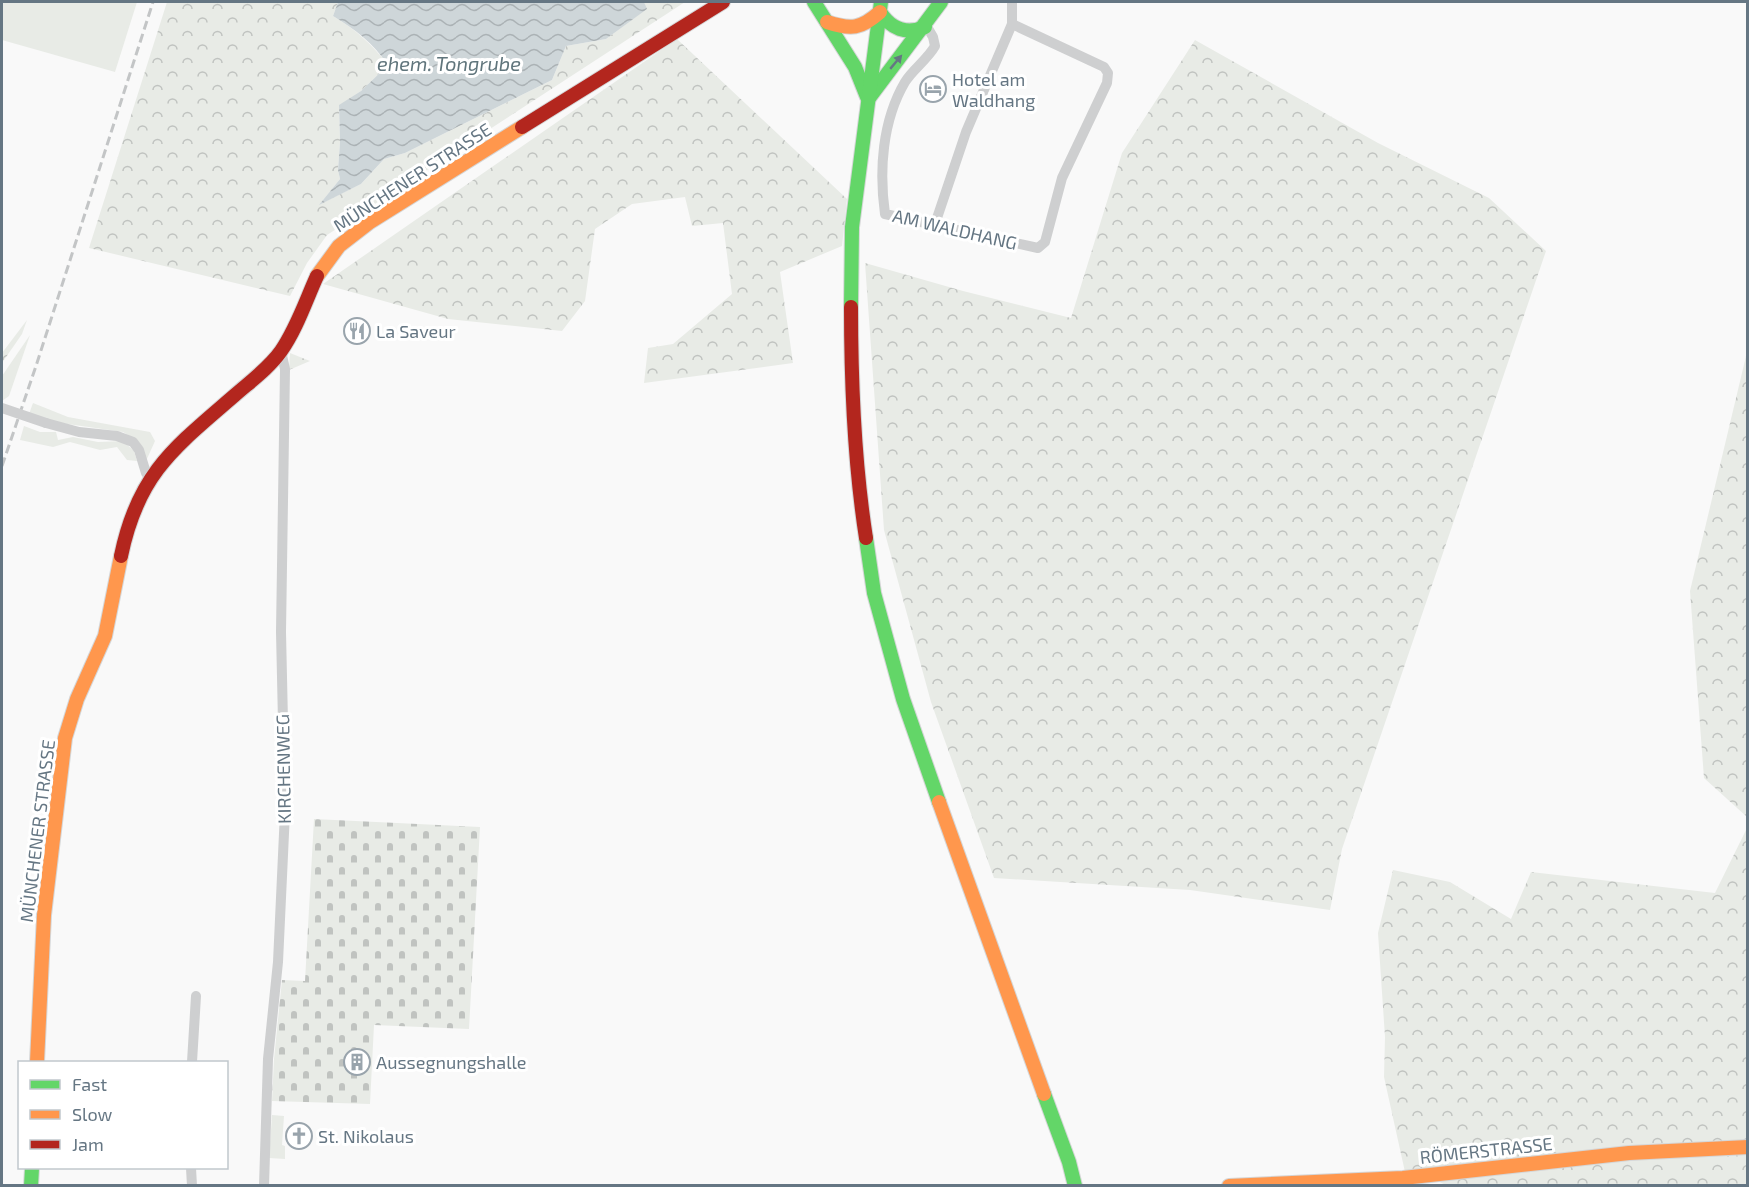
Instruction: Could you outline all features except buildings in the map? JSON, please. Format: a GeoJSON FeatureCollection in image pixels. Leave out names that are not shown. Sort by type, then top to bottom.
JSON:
{"type":"FeatureCollection","features":[{"type":"Feature","properties":{"kind":"street","name":"MÜNCHENER STRASSE"},"geometry":{"type":"LineString","coordinates":[[37,1061],[44,915],[65,738],[77,699],[105,636],[125,537],[134,510],[151,476],[167,456],[266,368],[281,351],[319,270],[339,246],[370,222],[723,2]]}},
{"type":"Feature","properties":{"kind":"street"},"geometry":{"type":"LineString","coordinates":[[813,2],[855,66],[868,100]]}},
{"type":"Feature","properties":{"kind":"street"},"geometry":{"type":"LineString","coordinates":[[868,100],[941,2]]}},
{"type":"Feature","properties":{"kind":"street"},"geometry":{"type":"LineString","coordinates":[[935,224],[966,132],[1012,24],[1012,2]]}},
{"type":"Feature","properties":{"kind":"street"},"geometry":{"type":"LineString","coordinates":[[827,22],[844,28],[863,26],[881,7]]}},
{"type":"Feature","properties":{"kind":"street"},"geometry":{"type":"LineString","coordinates":[[881,7],[888,23],[898,30],[918,31],[926,25]]}},
{"type":"Feature","properties":{"kind":"street"},"geometry":{"type":"LineString","coordinates":[[881,7],[852,227],[851,364],[857,481],[874,592],[903,699],[971,894],[1069,1162],[1075,1185]]}},
{"type":"Feature","properties":{"kind":"street","name":"AM WALDHANG"},"geometry":{"type":"LineString","coordinates":[[926,25],[935,46],[929,56],[906,80],[896,100],[886,132],[882,165],[882,196],[885,214],[1038,248],[1045,242],[1062,178],[1107,83],[1108,73],[1104,67],[1012,24]]}},
{"type":"Feature","properties":{"kind":"street","name":"KIRCHENWEG"},"geometry":{"type":"LineString","coordinates":[[264,1185],[268,1059],[278,962],[285,812],[280,632],[285,369],[281,351]]}},
{"type":"Feature","properties":{"kind":"street"},"geometry":{"type":"LineString","coordinates":[[2,408],[79,432],[117,436],[133,442],[139,450],[146,473],[151,476]]}},
{"type":"Feature","properties":{"kind":"street"},"geometry":{"type":"LineString","coordinates":[[192,1061],[196,996]]}},
{"type":"Feature","properties":{"kind":"street","name":"RÖMERSTRASSE"},"geometry":{"type":"LineString","coordinates":[[1229,1185],[1403,1178],[1629,1154],[1748,1147]]}},
{"type":"Feature","properties":{"kind":"street"},"geometry":{"type":"LineString","coordinates":[[31,1185],[32,1169]]}},
{"type":"Feature","properties":{"kind":"street"},"geometry":{"type":"LineString","coordinates":[[191,1169],[192,1185]]}},
{"type":"Feature","properties":{"kind":"green space"},"geometry":{"type":"Polygon","coordinates":[[[2,2],[137,2],[115,72],[2,40],[2,2]]]}},
{"type":"Feature","properties":{"kind":"green space"},"geometry":{"type":"Polygon","coordinates":[[[167,2],[338,2],[333,16],[363,38],[388,65],[361,91],[339,106],[338,170],[340,179],[320,204],[361,184],[384,159],[405,153],[552,80],[566,46],[606,39],[646,9],[644,2],[685,2],[327,235],[307,263],[290,296],[89,248],[167,2]]]}},
{"type":"Feature","properties":{"kind":"green space"},"geometry":{"type":"Polygon","coordinates":[[[677,39],[847,199],[842,246],[780,272],[793,363],[644,383],[648,348],[673,344],[732,294],[723,223],[692,226],[685,197],[632,204],[595,229],[585,301],[562,331],[448,319],[323,284],[677,39]]]}},
{"type":"Feature","properties":{"kind":"green space"},"geometry":{"type":"Polygon","coordinates":[[[1195,40],[1378,143],[1489,198],[1546,251],[1342,849],[1330,910],[1190,890],[994,878],[931,702],[884,530],[865,263],[1071,318],[1122,153],[1195,40]]]}},
{"type":"Feature","properties":{"kind":"green space"},"geometry":{"type":"Polygon","coordinates":[[[27,320],[22,334],[2,363],[2,353],[27,320]]]}},
{"type":"Feature","properties":{"kind":"green space"},"geometry":{"type":"Polygon","coordinates":[[[30,335],[9,396],[2,401],[2,376],[30,335]]]}},
{"type":"Feature","properties":{"kind":"green space"},"geometry":{"type":"Polygon","coordinates":[[[1747,352],[1748,817],[1704,778],[1690,591],[1747,352]]]}},
{"type":"Feature","properties":{"kind":"green space"},"geometry":{"type":"Polygon","coordinates":[[[290,353],[310,361],[289,370],[290,353]]]}},
{"type":"Feature","properties":{"kind":"green space"},"geometry":{"type":"Polygon","coordinates":[[[33,403],[68,417],[150,432],[155,441],[146,461],[138,441],[123,432],[47,421],[29,414],[33,403]]]}},
{"type":"Feature","properties":{"kind":"green space"},"geometry":{"type":"Polygon","coordinates":[[[24,426],[40,432],[56,432],[58,440],[73,437],[98,442],[123,441],[134,451],[137,461],[127,460],[117,447],[100,450],[70,442],[53,447],[20,440],[24,426]]]}},
{"type":"Feature","properties":{"kind":"green space"},"geometry":{"type":"Polygon","coordinates":[[[314,819],[480,827],[469,1029],[374,1025],[370,1104],[272,1101],[282,980],[305,981],[314,819]]]}},
{"type":"Feature","properties":{"kind":"green space"},"geometry":{"type":"Polygon","coordinates":[[[1747,828],[1747,1185],[1448,1186],[1405,1172],[1384,1077],[1385,1037],[1378,933],[1393,870],[1450,882],[1511,919],[1531,872],[1715,893],[1747,828]]]}},
{"type":"Feature","properties":{"kind":"green space"},"geometry":{"type":"Polygon","coordinates":[[[272,1115],[284,1116],[282,1145],[285,1146],[285,1159],[269,1158],[272,1115]]]}},
{"type":"Feature","properties":{"kind":"water","name":"ehem. Tongrube"},"geometry":{"type":"Polygon","coordinates":[[[338,2],[644,2],[647,9],[606,39],[566,46],[552,80],[405,153],[384,159],[361,184],[319,205],[340,179],[338,170],[339,105],[361,91],[388,65],[364,38],[333,16],[338,2]]]}},
{"type":"Feature","properties":{"kind":"railway"},"geometry":{"type":"LineString","coordinates":[[2,466],[153,2]]}},
{"type":"Feature","properties":{"kind":"traffic: fast"},"geometry":{"type":"LineString","coordinates":[[814,2],[855,67],[867,97]]}},
{"type":"Feature","properties":{"kind":"traffic: fast"},"geometry":{"type":"LineString","coordinates":[[851,307],[852,227],[881,2]]}},
{"type":"Feature","properties":{"kind":"traffic: fast"},"geometry":{"type":"LineString","coordinates":[[869,98],[941,2]]}},
{"type":"Feature","properties":{"kind":"traffic: fast"},"geometry":{"type":"LineString","coordinates":[[880,12],[889,23],[900,29],[912,30],[925,27]]}},
{"type":"Feature","properties":{"kind":"traffic: fast"},"geometry":{"type":"LineString","coordinates":[[866,538],[874,593],[903,699],[939,802]]}},
{"type":"Feature","properties":{"kind":"traffic: fast"},"geometry":{"type":"LineString","coordinates":[[1044,1094],[1069,1162],[1075,1186]]}},
{"type":"Feature","properties":{"kind":"traffic: fast"},"geometry":{"type":"LineString","coordinates":[[31,1186],[32,1169]]}},
{"type":"Feature","properties":{"kind":"traffic: slow"},"geometry":{"type":"LineString","coordinates":[[827,22],[849,27],[861,25],[880,12]]}},
{"type":"Feature","properties":{"kind":"traffic: slow"},"geometry":{"type":"LineString","coordinates":[[317,276],[339,246],[370,222],[522,127]]}},
{"type":"Feature","properties":{"kind":"traffic: slow"},"geometry":{"type":"LineString","coordinates":[[37,1061],[44,915],[65,738],[77,699],[105,636],[121,556]]}},
{"type":"Feature","properties":{"kind":"traffic: slow"},"geometry":{"type":"LineString","coordinates":[[939,802],[1044,1094]]}},
{"type":"Feature","properties":{"kind":"traffic: slow"},"geometry":{"type":"LineString","coordinates":[[1229,1186],[1403,1178],[1629,1153],[1748,1147]]}},
{"type":"Feature","properties":{"kind":"traffic: jam"},"geometry":{"type":"LineString","coordinates":[[522,127],[723,2]]}},
{"type":"Feature","properties":{"kind":"traffic: jam"},"geometry":{"type":"LineString","coordinates":[[121,556],[128,527],[149,482],[162,464],[194,430],[276,357],[292,333],[317,276]]}},
{"type":"Feature","properties":{"kind":"traffic: jam"},"geometry":{"type":"LineString","coordinates":[[851,307],[854,422],[866,538]]}},
{"type":"Feature","properties":{"kind":"place","name":"Hotel am Waldhang"},"geometry":{"type":"Point","coordinates":[933,89]}},
{"type":"Feature","properties":{"kind":"place","name":"La Saveur"},"geometry":{"type":"Point","coordinates":[357,331]}},
{"type":"Feature","properties":{"kind":"place","name":"Aussegnungshalle"},"geometry":{"type":"Point","coordinates":[357,1062]}},
{"type":"Feature","properties":{"kind":"place","name":"St. Nikolaus"},"geometry":{"type":"Point","coordinates":[299,1136]}}]}
